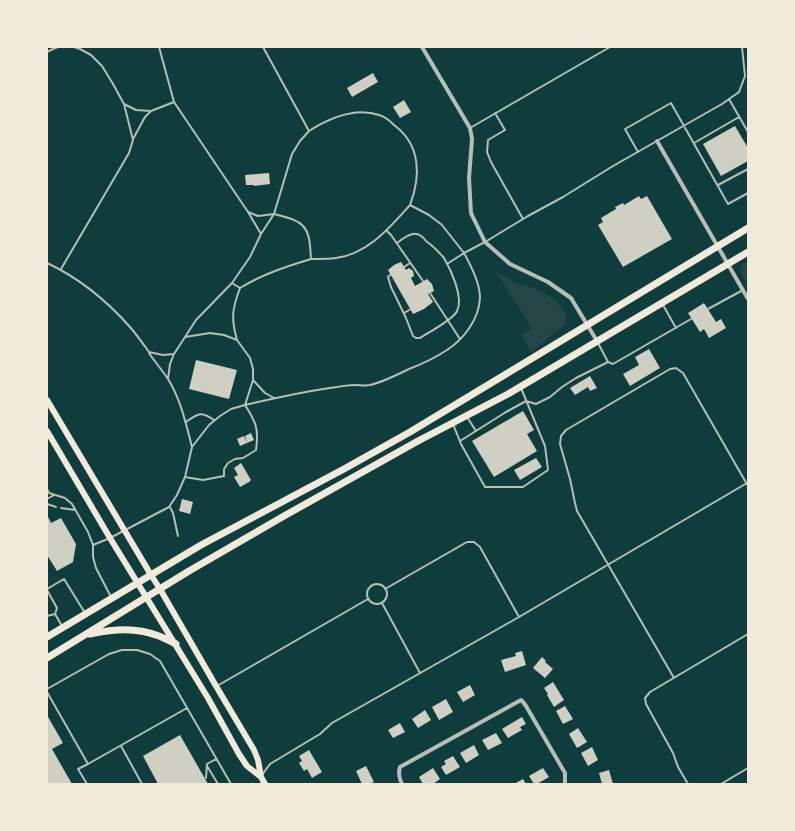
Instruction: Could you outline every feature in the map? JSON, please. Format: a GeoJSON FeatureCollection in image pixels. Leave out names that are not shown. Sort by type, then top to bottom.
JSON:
{"type":"FeatureCollection","features":[{"type":"Feature","properties":{"kind":"main road"},"geometry":{"type":"LineString","coordinates":[[47,637],[202,545],[410,432],[748,228]]}},
{"type":"Feature","properties":{"kind":"main road"},"geometry":{"type":"LineString","coordinates":[[47,658],[284,516],[411,445],[508,394],[748,252]]}},
{"type":"Feature","properties":{"kind":"main road"},"geometry":{"type":"LineString","coordinates":[[47,400],[49,410],[125,530],[254,750],[258,760],[261,777],[265,784]]}},
{"type":"Feature","properties":{"kind":"main road"},"geometry":{"type":"LineString","coordinates":[[47,431],[110,538],[176,644],[239,754],[247,766],[261,777]]}},
{"type":"Feature","properties":{"kind":"main road"},"geometry":{"type":"LineString","coordinates":[[86,634],[116,630],[136,630],[159,636],[176,644]]}},
{"type":"Feature","properties":{"kind":"street"},"geometry":{"type":"LineString","coordinates":[[422,47],[470,128],[472,138],[469,178],[471,213],[485,242],[510,264],[548,282],[571,298],[597,341]]}},
{"type":"Feature","properties":{"kind":"street"},"geometry":{"type":"LineString","coordinates":[[657,141],[748,299]]}},
{"type":"Feature","properties":{"kind":"street"},"geometry":{"type":"LineString","coordinates":[[402,784],[399,777],[400,767],[521,700],[565,773],[566,784]]}},
{"type":"Feature","properties":{"kind":"lane"},"geometry":{"type":"LineString","coordinates":[[47,52],[58,47]]}},
{"type":"Feature","properties":{"kind":"lane"},"geometry":{"type":"LineString","coordinates":[[74,47],[91,55],[102,66],[124,104],[133,140]]}},
{"type":"Feature","properties":{"kind":"lane"},"geometry":{"type":"LineString","coordinates":[[159,47],[174,102],[248,212],[261,234]]}},
{"type":"Feature","properties":{"kind":"lane"},"geometry":{"type":"LineString","coordinates":[[262,47],[309,131]]}},
{"type":"Feature","properties":{"kind":"lane"},"geometry":{"type":"LineString","coordinates":[[470,128],[610,47]]}},
{"type":"Feature","properties":{"kind":"lane"},"geometry":{"type":"LineString","coordinates":[[447,264],[722,104],[739,92],[745,76],[742,47]]}},
{"type":"Feature","properties":{"kind":"lane"},"geometry":{"type":"LineString","coordinates":[[728,99],[748,132]]}},
{"type":"Feature","properties":{"kind":"lane"},"geometry":{"type":"LineString","coordinates":[[61,269],[129,152],[133,140],[145,117],[151,111],[174,102]]}},
{"type":"Feature","properties":{"kind":"lane"},"geometry":{"type":"LineString","coordinates":[[638,152],[625,129],[671,103],[728,204],[748,193]]}},
{"type":"Feature","properties":{"kind":"lane"},"geometry":{"type":"LineString","coordinates":[[124,104],[136,110],[151,111]]}},
{"type":"Feature","properties":{"kind":"lane"},"geometry":{"type":"LineString","coordinates":[[168,379],[170,364],[174,354],[196,320],[232,283],[250,257],[261,234],[274,214],[292,154],[300,141],[309,131],[338,117],[352,113],[379,115],[401,130],[409,140],[414,152],[417,166],[417,180],[410,205],[387,230],[371,243],[353,253],[337,258],[311,260],[288,266],[265,274],[240,288],[232,315],[233,328],[237,340],[250,358],[253,369],[253,380],[245,405]]}},
{"type":"Feature","properties":{"kind":"lane"},"geometry":{"type":"LineString","coordinates":[[495,113],[504,130],[488,140],[487,152],[491,162],[523,219]]}},
{"type":"Feature","properties":{"kind":"lane"},"geometry":{"type":"LineString","coordinates":[[694,143],[739,117]]}},
{"type":"Feature","properties":{"kind":"lane"},"geometry":{"type":"LineString","coordinates":[[718,185],[748,169]]}},
{"type":"Feature","properties":{"kind":"lane"},"geometry":{"type":"LineString","coordinates":[[94,545],[170,507],[185,477],[192,447],[214,420],[231,409],[274,398],[336,387],[368,385],[380,382],[435,357],[449,349],[460,339],[472,324],[479,308],[479,288],[475,275],[464,253],[442,225],[410,205]]}},
{"type":"Feature","properties":{"kind":"lane"},"geometry":{"type":"LineString","coordinates":[[248,212],[258,216],[274,214],[297,221],[303,225],[309,238],[311,260]]}},
{"type":"Feature","properties":{"kind":"lane"},"geometry":{"type":"LineString","coordinates":[[387,230],[422,281]]}},
{"type":"Feature","properties":{"kind":"lane"},"geometry":{"type":"LineString","coordinates":[[390,275],[388,277],[391,287],[416,338],[420,338],[455,316],[458,309],[459,297],[457,286],[444,258],[420,235],[413,234],[396,243]]}},
{"type":"Feature","properties":{"kind":"lane"},"geometry":{"type":"LineString","coordinates":[[47,262],[61,269],[90,289],[113,309],[131,328],[168,379],[180,405],[192,447]]}},
{"type":"Feature","properties":{"kind":"lane"},"geometry":{"type":"LineString","coordinates":[[404,267],[410,263]]}},
{"type":"Feature","properties":{"kind":"lane"},"geometry":{"type":"LineString","coordinates":[[232,283],[240,288]]}},
{"type":"Feature","properties":{"kind":"lane"},"geometry":{"type":"LineString","coordinates":[[708,309],[743,290]]}},
{"type":"Feature","properties":{"kind":"lane"},"geometry":{"type":"LineString","coordinates":[[430,293],[460,339]]}},
{"type":"Feature","properties":{"kind":"lane"},"geometry":{"type":"LineString","coordinates":[[662,303],[676,328]]}},
{"type":"Feature","properties":{"kind":"lane"},"geometry":{"type":"LineString","coordinates":[[404,313],[411,309]]}},
{"type":"Feature","properties":{"kind":"lane"},"geometry":{"type":"LineString","coordinates":[[460,441],[526,401],[536,404],[550,397],[576,378],[608,362],[613,364],[691,319]]}},
{"type":"Feature","properties":{"kind":"lane"},"geometry":{"type":"LineString","coordinates":[[185,337],[210,333],[224,335],[237,340]]}},
{"type":"Feature","properties":{"kind":"lane"},"geometry":{"type":"LineString","coordinates":[[597,341],[608,362]]}},
{"type":"Feature","properties":{"kind":"lane"},"geometry":{"type":"LineString","coordinates":[[149,352],[163,355],[174,354]]}},
{"type":"Feature","properties":{"kind":"lane"},"geometry":{"type":"LineString","coordinates":[[261,777],[270,764],[320,734],[332,723],[519,617],[609,565],[747,484],[683,372],[676,368],[670,369],[566,430],[561,436],[560,444],[577,511],[609,565],[674,678]]}},
{"type":"Feature","properties":{"kind":"lane"},"geometry":{"type":"LineString","coordinates":[[253,380],[265,393],[274,398]]}},
{"type":"Feature","properties":{"kind":"lane"},"geometry":{"type":"LineString","coordinates":[[453,423],[460,441],[485,487],[523,487],[548,470],[545,446],[520,387]]}},
{"type":"Feature","properties":{"kind":"lane"},"geometry":{"type":"LineString","coordinates":[[185,477],[203,480],[224,476],[224,469],[228,463],[235,459],[243,458],[256,450],[258,430],[254,419],[245,405]]}},
{"type":"Feature","properties":{"kind":"lane"},"geometry":{"type":"LineString","coordinates":[[186,422],[200,413],[207,415],[214,420]]}},
{"type":"Feature","properties":{"kind":"lane"},"geometry":{"type":"LineString","coordinates":[[466,416],[476,431]]}},
{"type":"Feature","properties":{"kind":"lane"},"geometry":{"type":"LineString","coordinates":[[47,489],[49,493],[65,498],[72,504],[94,545],[93,557],[96,568],[112,598]]}},
{"type":"Feature","properties":{"kind":"lane"},"geometry":{"type":"LineString","coordinates":[[47,499],[54,495]]}},
{"type":"Feature","properties":{"kind":"lane"},"geometry":{"type":"LineString","coordinates":[[47,504],[56,506]]}},
{"type":"Feature","properties":{"kind":"lane"},"geometry":{"type":"LineString","coordinates":[[170,507],[173,513],[178,536]]}},
{"type":"Feature","properties":{"kind":"lane"},"geometry":{"type":"LineString","coordinates":[[61,508],[75,510]]}},
{"type":"Feature","properties":{"kind":"lane"},"geometry":{"type":"LineString","coordinates":[[385,589],[467,542],[474,542],[480,547],[519,617]]}},
{"type":"Feature","properties":{"kind":"lane"},"geometry":{"type":"LineString","coordinates":[[55,614],[57,608],[47,590],[64,579],[85,614]]}},
{"type":"Feature","properties":{"kind":"lane"},"geometry":{"type":"LineString","coordinates":[[380,585],[385,589],[387,595],[382,603],[376,604],[370,602],[367,592],[371,587],[380,585]]}},
{"type":"Feature","properties":{"kind":"lane"},"geometry":{"type":"LineString","coordinates":[[216,686],[368,599]]}},
{"type":"Feature","properties":{"kind":"lane"},"geometry":{"type":"LineString","coordinates":[[382,603],[420,673]]}},
{"type":"Feature","properties":{"kind":"lane"},"geometry":{"type":"LineString","coordinates":[[47,616],[55,614]]}},
{"type":"Feature","properties":{"kind":"lane"},"geometry":{"type":"LineString","coordinates":[[55,614],[63,627]]}},
{"type":"Feature","properties":{"kind":"lane"},"geometry":{"type":"LineString","coordinates":[[688,784],[646,704],[645,698],[650,692],[748,634]]}},
{"type":"Feature","properties":{"kind":"lane"},"geometry":{"type":"LineString","coordinates":[[88,764],[47,691],[109,654],[122,650],[137,650],[150,654],[160,661],[231,784]]}},
{"type":"Feature","properties":{"kind":"lane"},"geometry":{"type":"LineString","coordinates":[[87,784],[78,769],[187,708]]}},
{"type":"Feature","properties":{"kind":"lane"},"geometry":{"type":"LineString","coordinates":[[120,746],[142,784]]}},
{"type":"Feature","properties":{"kind":"lane"},"geometry":{"type":"LineString","coordinates":[[207,764],[216,759]]}},
{"type":"Feature","properties":{"kind":"lane"},"geometry":{"type":"LineString","coordinates":[[206,778],[207,764]]}},
{"type":"Feature","properties":{"kind":"lane"},"geometry":{"type":"LineString","coordinates":[[207,764],[218,784]]}},
{"type":"Feature","properties":{"kind":"lane"},"geometry":{"type":"LineString","coordinates":[[721,784],[748,768]]}},
{"type":"Feature","properties":{"kind":"shaded area"},"geometry":{"type":"Polygon","coordinates":[[[748,261],[748,285],[740,272],[741,265],[748,261]]]}},
{"type":"Feature","properties":{"kind":"shaded area"},"geometry":{"type":"Polygon","coordinates":[[[496,272],[518,284],[535,288],[554,299],[562,308],[567,317],[564,325],[531,352],[522,335],[532,328],[496,272]]]}},
{"type":"Feature","properties":{"kind":"building"},"geometry":{"type":"Polygon","coordinates":[[[373,73],[378,82],[352,97],[347,88],[373,73]]]}},
{"type":"Feature","properties":{"kind":"building"},"geometry":{"type":"Polygon","coordinates":[[[404,100],[411,112],[400,118],[393,107],[404,100]]]}},
{"type":"Feature","properties":{"kind":"building"},"geometry":{"type":"Polygon","coordinates":[[[735,126],[748,148],[748,161],[721,176],[703,144],[735,126]]]}},
{"type":"Feature","properties":{"kind":"building"},"geometry":{"type":"Polygon","coordinates":[[[269,173],[270,184],[254,186],[246,185],[245,175],[269,173]]]}},
{"type":"Feature","properties":{"kind":"building"},"geometry":{"type":"Polygon","coordinates":[[[639,196],[641,199],[647,196],[672,239],[623,267],[598,225],[603,222],[601,218],[616,209],[615,207],[623,203],[624,205],[639,196]]]}},
{"type":"Feature","properties":{"kind":"building"},"geometry":{"type":"Polygon","coordinates":[[[401,262],[406,270],[409,268],[413,271],[414,276],[411,278],[415,286],[427,279],[432,284],[434,291],[428,294],[433,302],[424,309],[413,314],[388,270],[401,262]]]}},
{"type":"Feature","properties":{"kind":"building"},"geometry":{"type":"Polygon","coordinates":[[[704,303],[716,322],[721,319],[726,328],[709,338],[704,329],[700,332],[688,313],[704,303]]]}},
{"type":"Feature","properties":{"kind":"building"},"geometry":{"type":"Polygon","coordinates":[[[649,349],[660,368],[630,386],[623,374],[639,365],[635,357],[649,349]]]}},
{"type":"Feature","properties":{"kind":"building"},"geometry":{"type":"Polygon","coordinates":[[[196,360],[237,370],[229,399],[189,389],[196,360]]]}},
{"type":"Feature","properties":{"kind":"building"},"geometry":{"type":"Polygon","coordinates":[[[590,376],[597,388],[590,391],[588,387],[575,395],[570,388],[590,376]]]}},
{"type":"Feature","properties":{"kind":"building"},"geometry":{"type":"Polygon","coordinates":[[[523,411],[534,430],[527,434],[537,451],[494,477],[472,441],[523,411]]]}},
{"type":"Feature","properties":{"kind":"building"},"geometry":{"type":"Polygon","coordinates":[[[251,433],[254,440],[247,443],[245,436],[251,433]]]}},
{"type":"Feature","properties":{"kind":"building"},"geometry":{"type":"Polygon","coordinates":[[[244,436],[247,443],[240,446],[237,439],[244,436]]]}},
{"type":"Feature","properties":{"kind":"building"},"geometry":{"type":"Polygon","coordinates":[[[536,458],[542,467],[520,480],[514,470],[536,458]]]}},
{"type":"Feature","properties":{"kind":"building"},"geometry":{"type":"Polygon","coordinates":[[[241,463],[251,480],[240,487],[234,477],[238,475],[234,468],[241,463]]]}},
{"type":"Feature","properties":{"kind":"building"},"geometry":{"type":"Polygon","coordinates":[[[182,499],[193,502],[190,514],[179,511],[182,499]]]}},
{"type":"Feature","properties":{"kind":"building"},"geometry":{"type":"Polygon","coordinates":[[[47,515],[51,523],[61,518],[76,544],[73,562],[57,571],[47,555],[47,515]]]}},
{"type":"Feature","properties":{"kind":"building"},"geometry":{"type":"Polygon","coordinates":[[[522,651],[526,665],[505,672],[501,660],[516,656],[515,653],[522,651]]]}},
{"type":"Feature","properties":{"kind":"building"},"geometry":{"type":"Polygon","coordinates":[[[542,657],[553,669],[545,678],[533,668],[542,657]]]}},
{"type":"Feature","properties":{"kind":"building"},"geometry":{"type":"Polygon","coordinates":[[[553,682],[564,700],[554,707],[544,688],[553,682]]]}},
{"type":"Feature","properties":{"kind":"building"},"geometry":{"type":"Polygon","coordinates":[[[470,685],[475,695],[463,702],[457,692],[470,685]]]}},
{"type":"Feature","properties":{"kind":"building"},"geometry":{"type":"Polygon","coordinates":[[[446,699],[453,712],[439,720],[432,707],[446,699]]]}},
{"type":"Feature","properties":{"kind":"building"},"geometry":{"type":"Polygon","coordinates":[[[565,706],[573,719],[563,724],[556,711],[565,706]]]}},
{"type":"Feature","properties":{"kind":"building"},"geometry":{"type":"Polygon","coordinates":[[[425,710],[431,720],[418,728],[412,719],[425,710]]]}},
{"type":"Feature","properties":{"kind":"building"},"geometry":{"type":"Polygon","coordinates":[[[47,715],[63,743],[52,749],[72,784],[47,784],[47,715]]]}},
{"type":"Feature","properties":{"kind":"building"},"geometry":{"type":"Polygon","coordinates":[[[522,717],[526,724],[520,727],[522,730],[508,738],[502,729],[522,717]]]}},
{"type":"Feature","properties":{"kind":"building"},"geometry":{"type":"Polygon","coordinates":[[[400,723],[405,732],[393,738],[388,730],[400,723]]]}},
{"type":"Feature","properties":{"kind":"building"},"geometry":{"type":"Polygon","coordinates":[[[578,728],[587,742],[577,748],[569,734],[578,728]]]}},
{"type":"Feature","properties":{"kind":"building"},"geometry":{"type":"Polygon","coordinates":[[[496,733],[502,743],[488,750],[482,740],[496,733]]]}},
{"type":"Feature","properties":{"kind":"building"},"geometry":{"type":"Polygon","coordinates":[[[180,735],[208,784],[158,784],[143,756],[180,735]]]}},
{"type":"Feature","properties":{"kind":"building"},"geometry":{"type":"Polygon","coordinates":[[[474,745],[479,755],[466,763],[460,753],[474,745]]]}},
{"type":"Feature","properties":{"kind":"building"},"geometry":{"type":"Polygon","coordinates":[[[592,747],[598,760],[588,766],[581,753],[592,747]]]}},
{"type":"Feature","properties":{"kind":"building"},"geometry":{"type":"Polygon","coordinates":[[[309,750],[322,772],[312,778],[307,769],[304,771],[299,763],[302,761],[299,756],[309,750]]]}},
{"type":"Feature","properties":{"kind":"building"},"geometry":{"type":"Polygon","coordinates":[[[453,756],[460,767],[446,775],[441,767],[446,764],[444,761],[453,756]]]}},
{"type":"Feature","properties":{"kind":"building"},"geometry":{"type":"Polygon","coordinates":[[[366,766],[374,782],[362,784],[356,771],[366,766]]]}},
{"type":"Feature","properties":{"kind":"building"},"geometry":{"type":"Polygon","coordinates":[[[433,768],[440,779],[433,784],[423,784],[419,777],[433,768]]]}},
{"type":"Feature","properties":{"kind":"building"},"geometry":{"type":"Polygon","coordinates":[[[543,768],[549,777],[537,784],[534,784],[529,776],[543,768]]]}},
{"type":"Feature","properties":{"kind":"building"},"geometry":{"type":"Polygon","coordinates":[[[609,770],[613,784],[602,784],[599,773],[609,770]]]}},
{"type":"Feature","properties":{"kind":"building"},"geometry":{"type":"Polygon","coordinates":[[[523,779],[526,784],[514,784],[523,779]]]}}]}
